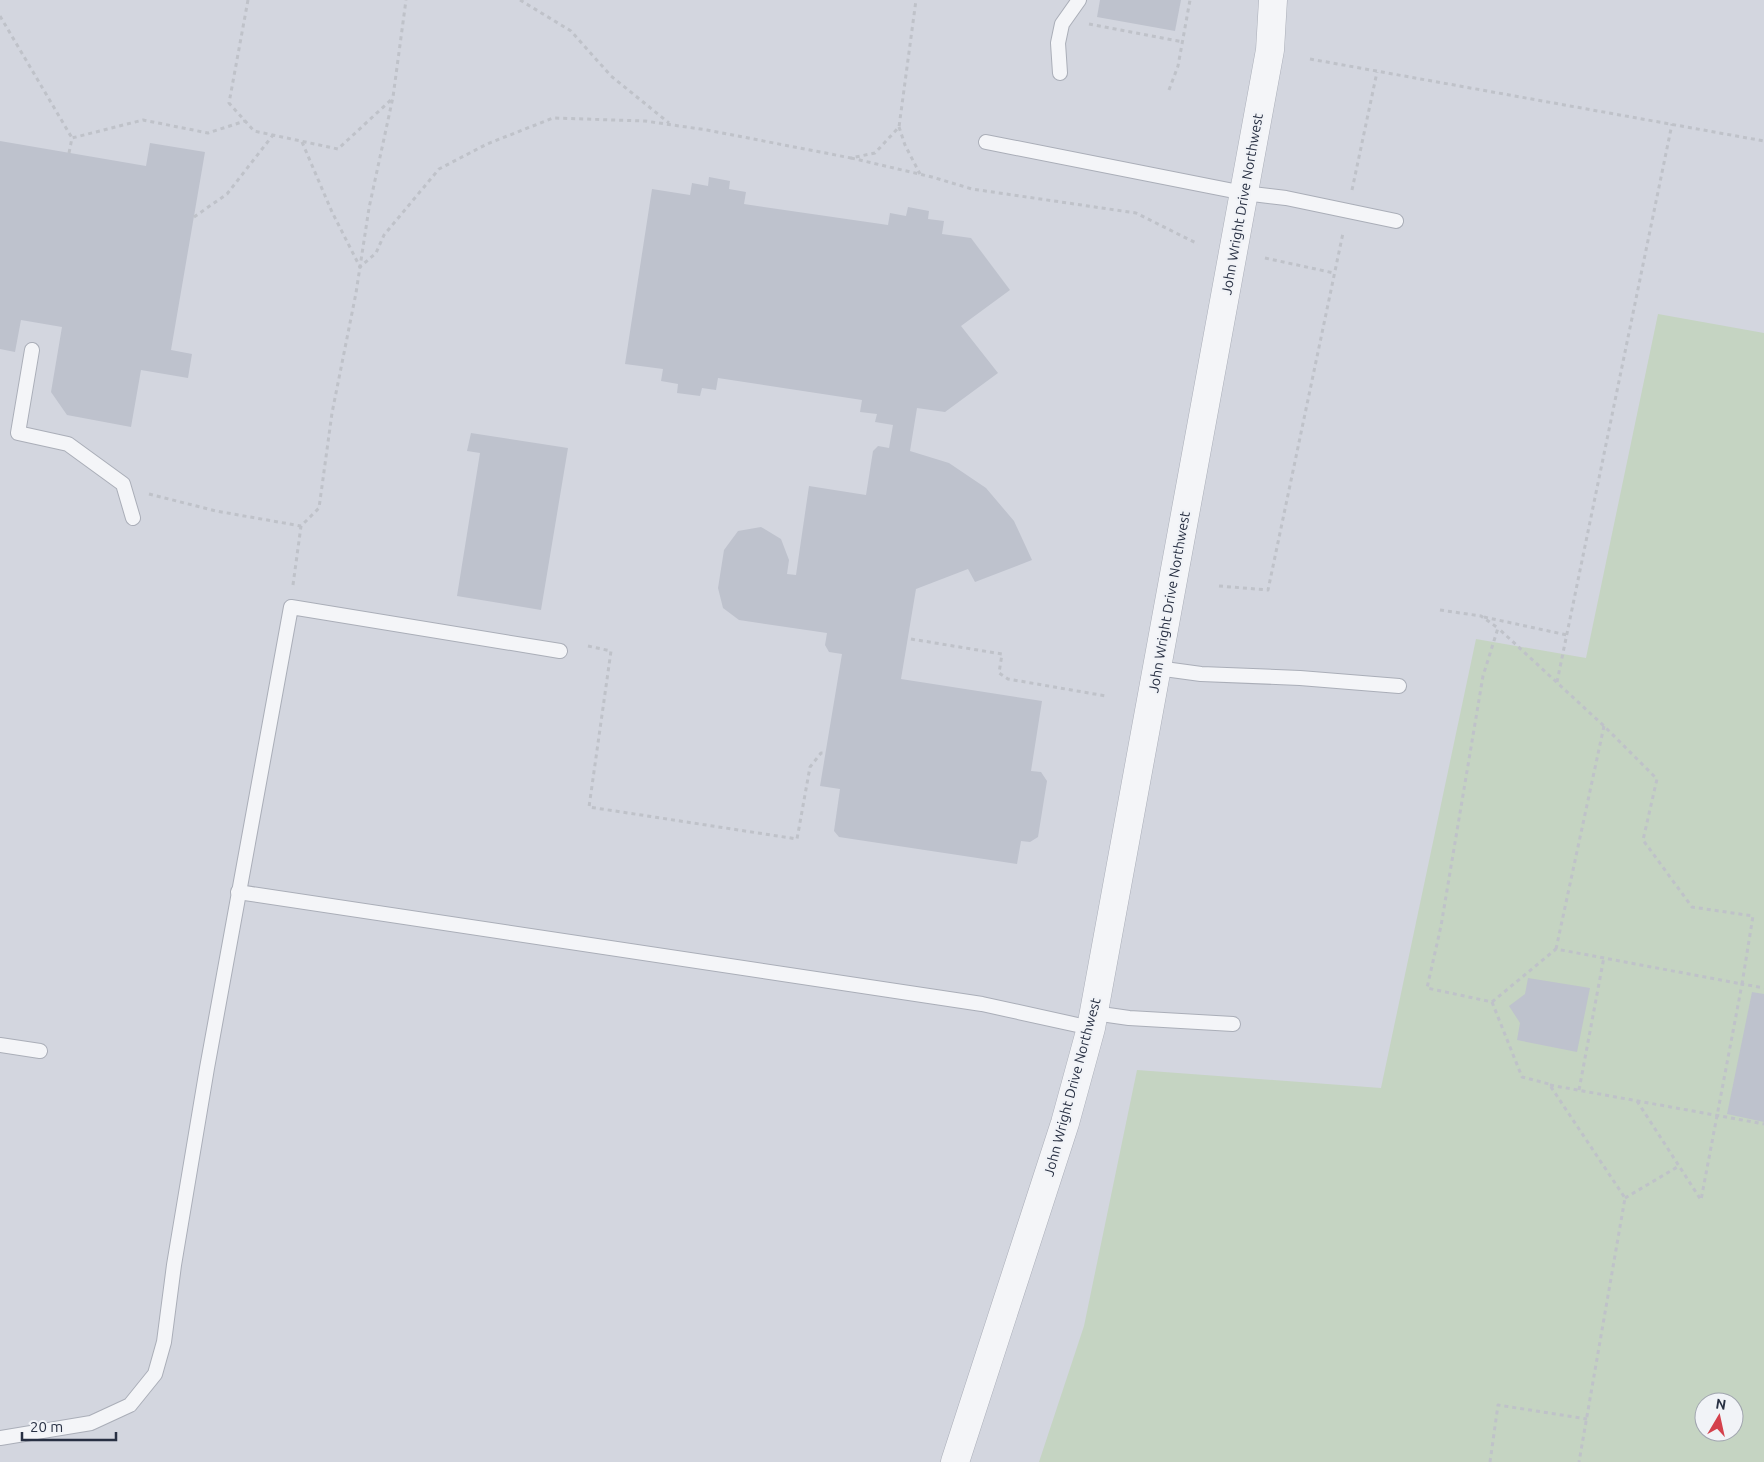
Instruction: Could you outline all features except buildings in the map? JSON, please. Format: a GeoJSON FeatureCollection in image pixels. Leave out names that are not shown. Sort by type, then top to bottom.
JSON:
{"type":"FeatureCollection","features":[{"type":"Feature","properties":{"kind":"street","name":"John Wright Drive Northwest"},"geometry":{"type":"LineString","coordinates":[[955,1462],[1065,1123],[1092,1020],[1270,50],[1273,0]]}},
{"type":"Feature","properties":{"kind":"lane"},"geometry":{"type":"LineString","coordinates":[[1060,73],[1058,44],[1062,24],[1078,0]]}},
{"type":"Feature","properties":{"kind":"lane"},"geometry":{"type":"LineString","coordinates":[[986,142],[1244,193],[1286,198],[1396,222]]}},
{"type":"Feature","properties":{"kind":"lane"},"geometry":{"type":"LineString","coordinates":[[32,350],[18,433],[68,444],[123,484],[132,518]]}},
{"type":"Feature","properties":{"kind":"lane"},"geometry":{"type":"LineString","coordinates":[[0,1438],[92,1423],[130,1405],[155,1374],[164,1342],[174,1265],[238,892],[290,607],[560,651]]}},
{"type":"Feature","properties":{"kind":"lane"},"geometry":{"type":"LineString","coordinates":[[1157,668],[1202,674],[1300,678],[1399,686]]}},
{"type":"Feature","properties":{"kind":"lane"},"geometry":{"type":"LineString","coordinates":[[238,892],[1092,1020],[1129,1018],[1233,1024]]}},
{"type":"Feature","properties":{"kind":"lane"},"geometry":{"type":"LineString","coordinates":[[0,1045],[40,1051]]}},
{"type":"Feature","properties":{"kind":"path"},"geometry":{"type":"LineString","coordinates":[[248,0],[229,103],[254,131],[338,149],[393,97]]}},
{"type":"Feature","properties":{"kind":"path"},"geometry":{"type":"LineString","coordinates":[[290,607],[301,526],[319,508],[332,413],[360,267],[369,208],[393,97],[406,0]]}},
{"type":"Feature","properties":{"kind":"path"},"geometry":{"type":"LineString","coordinates":[[520,0],[571,31],[611,76],[670,125]]}},
{"type":"Feature","properties":{"kind":"path"},"geometry":{"type":"LineString","coordinates":[[916,0],[899,128],[904,145],[920,174]]}},
{"type":"Feature","properties":{"kind":"path"},"geometry":{"type":"LineString","coordinates":[[1169,90],[1178,66],[1190,0]]}},
{"type":"Feature","properties":{"kind":"path"},"geometry":{"type":"LineString","coordinates":[[0,16],[72,138],[70,153]]}},
{"type":"Feature","properties":{"kind":"path"},"geometry":{"type":"LineString","coordinates":[[1086,24],[1183,42]]}},
{"type":"Feature","properties":{"kind":"path"},"geometry":{"type":"LineString","coordinates":[[1310,59],[1764,141]]}},
{"type":"Feature","properties":{"kind":"path"},"geometry":{"type":"LineString","coordinates":[[1219,586],[1268,590],[1377,72]]}},
{"type":"Feature","properties":{"kind":"path"},"geometry":{"type":"LineString","coordinates":[[360,267],[376,253],[384,235],[439,169],[487,144],[553,118],[645,121],[707,130],[851,158],[920,174],[972,189],[1136,213],[1198,244]]}},
{"type":"Feature","properties":{"kind":"path"},"geometry":{"type":"LineString","coordinates":[[72,138],[143,120],[208,133],[245,121]]}},
{"type":"Feature","properties":{"kind":"path"},"geometry":{"type":"LineString","coordinates":[[1556,683],[1672,124]]}},
{"type":"Feature","properties":{"kind":"path"},"geometry":{"type":"LineString","coordinates":[[851,158],[875,152],[899,128]]}},
{"type":"Feature","properties":{"kind":"path"},"geometry":{"type":"LineString","coordinates":[[194,217],[227,194],[273,135]]}},
{"type":"Feature","properties":{"kind":"path"},"geometry":{"type":"LineString","coordinates":[[302,142],[332,212],[360,267]]}},
{"type":"Feature","properties":{"kind":"path"},"geometry":{"type":"LineString","coordinates":[[1265,258],[1334,273]]}},
{"type":"Feature","properties":{"kind":"path"},"geometry":{"type":"LineString","coordinates":[[124,488],[216,511],[301,526]]}},
{"type":"Feature","properties":{"kind":"path"},"geometry":{"type":"LineString","coordinates":[[1440,610],[1481,616],[1567,635]]}},
{"type":"Feature","properties":{"kind":"path"},"geometry":{"type":"LineString","coordinates":[[1481,616],[1498,628],[1604,726],[1657,779],[1643,840],[1692,907],[1753,916],[1701,1200],[1637,1101]]}},
{"type":"Feature","properties":{"kind":"path"},"geometry":{"type":"LineString","coordinates":[[1492,1002],[1427,988],[1442,917],[1483,676],[1498,628]]}},
{"type":"Feature","properties":{"kind":"path"},"geometry":{"type":"LineString","coordinates":[[911,639],[1002,654],[999,673],[1008,679],[1106,696]]}},
{"type":"Feature","properties":{"kind":"path"},"geometry":{"type":"LineString","coordinates":[[588,646],[611,651],[588,807],[797,839],[810,767],[821,753],[826,753]]}},
{"type":"Feature","properties":{"kind":"path"},"geometry":{"type":"LineString","coordinates":[[1492,1002],[1556,949],[1604,726]]}},
{"type":"Feature","properties":{"kind":"path"},"geometry":{"type":"LineString","coordinates":[[1556,949],[1764,988]]}},
{"type":"Feature","properties":{"kind":"path"},"geometry":{"type":"LineString","coordinates":[[1579,1090],[1604,957]]}},
{"type":"Feature","properties":{"kind":"path"},"geometry":{"type":"LineString","coordinates":[[1492,1002],[1522,1077],[1579,1090],[1764,1124]]}},
{"type":"Feature","properties":{"kind":"path"},"geometry":{"type":"LineString","coordinates":[[1549,1084],[1625,1198],[1579,1462]]}},
{"type":"Feature","properties":{"kind":"path"},"geometry":{"type":"LineString","coordinates":[[1625,1198],[1679,1166]]}},
{"type":"Feature","properties":{"kind":"path"},"geometry":{"type":"LineString","coordinates":[[1490,1462],[1498,1405],[1587,1419]]}},
{"type":"Feature","properties":{"kind":"shaded area"},"geometry":{"type":"Polygon","coordinates":[[[0,0],[1764,0],[1764,1462],[0,1462],[0,0]]]}},
{"type":"Feature","properties":{"kind":"green space"},"geometry":{"type":"Polygon","coordinates":[[[1658,314],[1764,333],[1764,1462],[1039,1462],[1084,1326],[1137,1070],[1381,1088],[1476,639],[1586,658],[1658,314]]]}}]}
